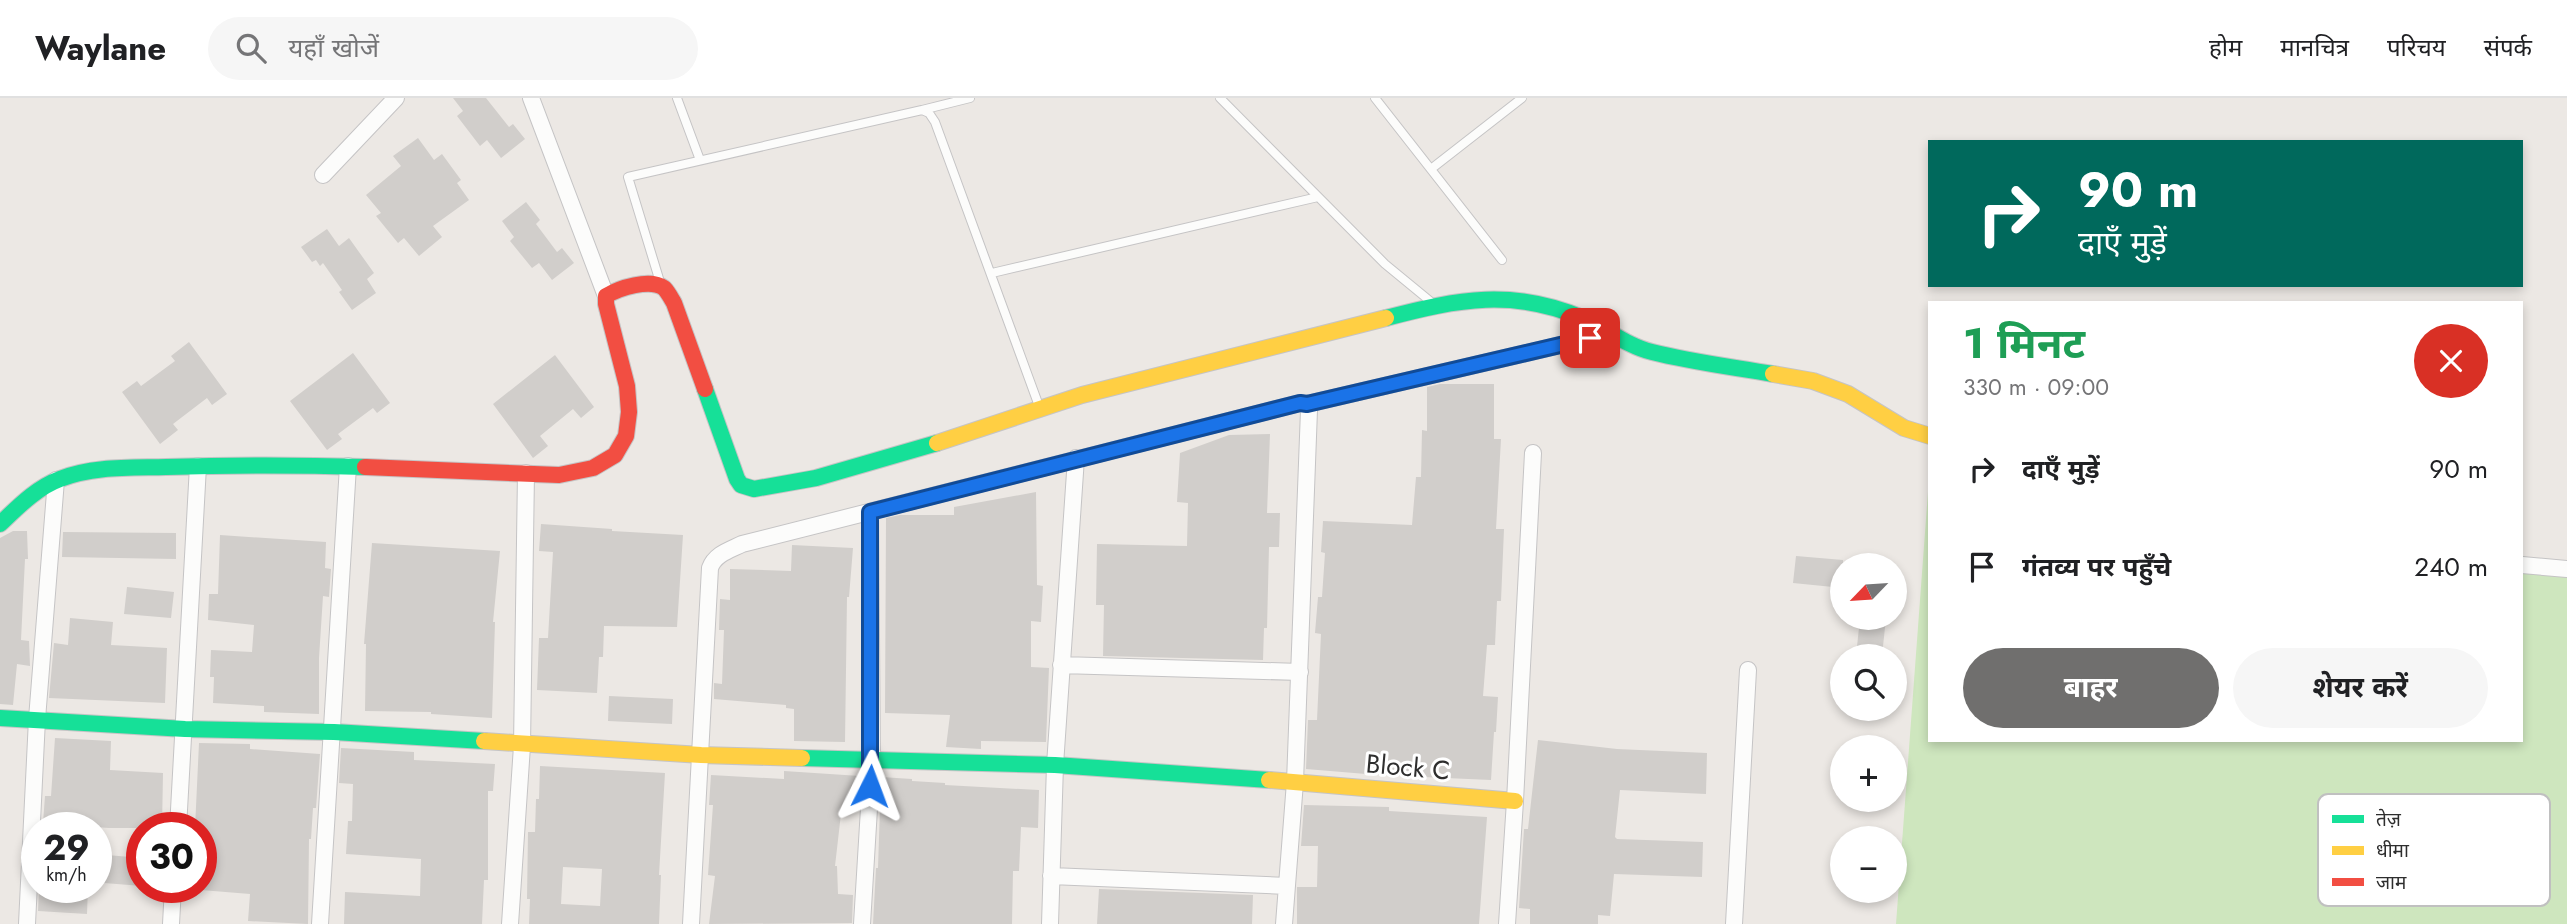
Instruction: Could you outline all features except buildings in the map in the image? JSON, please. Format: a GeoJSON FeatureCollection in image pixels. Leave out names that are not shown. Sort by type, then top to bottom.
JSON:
{"type":"FeatureCollection","features":[{"type":"Feature","properties":{"kind":"street"},"geometry":{"type":"LineString","coordinates":[[323,175],[396,98]]}},
{"type":"Feature","properties":{"kind":"street"},"geometry":{"type":"LineString","coordinates":[[0,524],[34,493],[57,480],[81,472],[109,469],[260,463],[559,475],[594,470],[611,460],[626,438],[630,405],[606,296],[531,98]]}},
{"type":"Feature","properties":{"kind":"street"},"geometry":{"type":"LineString","coordinates":[[606,296],[616,290],[654,285],[662,286],[668,292],[737,479],[747,488],[779,486],[816,478],[961,436],[1082,395],[1435,305],[1483,297],[1526,301],[1582,317],[1635,347],[1651,352],[1834,388],[1849,394],[1888,420],[1928,435]]}},
{"type":"Feature","properties":{"kind":"street"},"geometry":{"type":"LineString","coordinates":[[691,924],[710,568],[713,561],[743,544],[1076,458],[1300,403],[1307,404],[1612,333]]}},
{"type":"Feature","properties":{"kind":"street"},"geometry":{"type":"LineString","coordinates":[[1284,924],[1300,672],[1310,410],[1307,404]]}},
{"type":"Feature","properties":{"kind":"street"},"geometry":{"type":"LineString","coordinates":[[1507,924],[1516,801],[1533,453]]}},
{"type":"Feature","properties":{"kind":"street"},"geometry":{"type":"LineString","coordinates":[[1050,924],[1055,765],[1076,458]]}},
{"type":"Feature","properties":{"kind":"street"},"geometry":{"type":"LineString","coordinates":[[179,812],[198,466]]}},
{"type":"Feature","properties":{"kind":"street"},"geometry":{"type":"LineString","coordinates":[[320,924],[334,732],[348,466]]}},
{"type":"Feature","properties":{"kind":"street"},"geometry":{"type":"LineString","coordinates":[[510,924],[522,746],[526,473]]}},
{"type":"Feature","properties":{"kind":"street"},"geometry":{"type":"LineString","coordinates":[[27,924],[37,719],[57,480]]}},
{"type":"Feature","properties":{"kind":"street"},"geometry":{"type":"LineString","coordinates":[[862,924],[872,759],[870,512]]}},
{"type":"Feature","properties":{"kind":"street"},"geometry":{"type":"LineString","coordinates":[[2523,565],[2567,569]]}},
{"type":"Feature","properties":{"kind":"street"},"geometry":{"type":"LineString","coordinates":[[1061,665],[1300,672]]}},
{"type":"Feature","properties":{"kind":"street"},"geometry":{"type":"LineString","coordinates":[[1734,924],[1748,670]]}},
{"type":"Feature","properties":{"kind":"street","name":"Block C"},"geometry":{"type":"LineString","coordinates":[[0,718],[185,729],[334,732],[522,746],[701,755],[1055,765],[1516,801]]}},
{"type":"Feature","properties":{"kind":"street"},"geometry":{"type":"LineString","coordinates":[[1051,876],[1287,886]]}},
{"type":"Feature","properties":{"kind":"street"},"geometry":{"type":"LineString","coordinates":[[171,924],[172,903]]}},
{"type":"Feature","properties":{"kind":"lane"},"geometry":{"type":"LineString","coordinates":[[677,98],[700,160]]}},
{"type":"Feature","properties":{"kind":"lane"},"geometry":{"type":"LineString","coordinates":[[662,286],[628,178],[631,176],[970,98]]}},
{"type":"Feature","properties":{"kind":"lane"},"geometry":{"type":"LineString","coordinates":[[1220,98],[1385,264],[1435,305]]}},
{"type":"Feature","properties":{"kind":"lane"},"geometry":{"type":"LineString","coordinates":[[1376,98],[1502,260]]}},
{"type":"Feature","properties":{"kind":"lane"},"geometry":{"type":"LineString","coordinates":[[1431,169],[1522,98]]}},
{"type":"Feature","properties":{"kind":"lane"},"geometry":{"type":"LineString","coordinates":[[922,110],[929,113],[935,121],[1040,409]]}},
{"type":"Feature","properties":{"kind":"lane"},"geometry":{"type":"LineString","coordinates":[[992,273],[1318,197]]}},
{"type":"Feature","properties":{"kind":"green space"},"geometry":{"type":"Polygon","coordinates":[[[1928,492],[1928,742],[2523,742],[2523,556],[2567,566],[2567,924],[1896,924],[1898,903],[1907,903],[1907,826],[1903,826],[1904,812],[1907,812],[1907,776],[1928,492]]]}},
{"type":"Feature","properties":{"kind":"traffic: fast"},"geometry":{"type":"LineString","coordinates":[[1386,318],[1462,302],[1509,300],[1534,303],[1585,319],[1626,342],[1652,352],[1773,374]]}},
{"type":"Feature","properties":{"kind":"traffic: fast"},"geometry":{"type":"LineString","coordinates":[[705,389],[737,479],[741,485],[754,489],[816,478],[937,443]]}},
{"type":"Feature","properties":{"kind":"traffic: fast"},"geometry":{"type":"LineString","coordinates":[[0,524],[43,487],[85,472],[125,468],[216,466],[365,467]]}},
{"type":"Feature","properties":{"kind":"traffic: fast"},"geometry":{"type":"LineString","coordinates":[[0,718],[185,729],[334,732],[484,741]]}},
{"type":"Feature","properties":{"kind":"traffic: fast"},"geometry":{"type":"LineString","coordinates":[[802,758],[1055,765],[1269,780]]}},
{"type":"Feature","properties":{"kind":"traffic: slow"},"geometry":{"type":"LineString","coordinates":[[937,443],[1082,395],[1386,318]]}},
{"type":"Feature","properties":{"kind":"traffic: slow"},"geometry":{"type":"LineString","coordinates":[[1773,374],[1813,381],[1848,394],[1904,428],[1928,435]]}},
{"type":"Feature","properties":{"kind":"traffic: slow"},"geometry":{"type":"LineString","coordinates":[[484,741],[701,755],[802,758]]}},
{"type":"Feature","properties":{"kind":"traffic: slow"},"geometry":{"type":"LineString","coordinates":[[1269,780],[1515,801]]}},
{"type":"Feature","properties":{"kind":"traffic: jam"},"geometry":{"type":"LineString","coordinates":[[365,467],[559,475],[593,468],[615,455],[626,436],[629,412],[627,386],[606,296],[635,285],[658,285],[668,293],[705,389]]}},
{"type":"Feature","properties":{"kind":"route"},"geometry":{"type":"LineString","coordinates":[[870,786],[870,512],[1300,403],[1307,404],[1590,338]]}}]}
